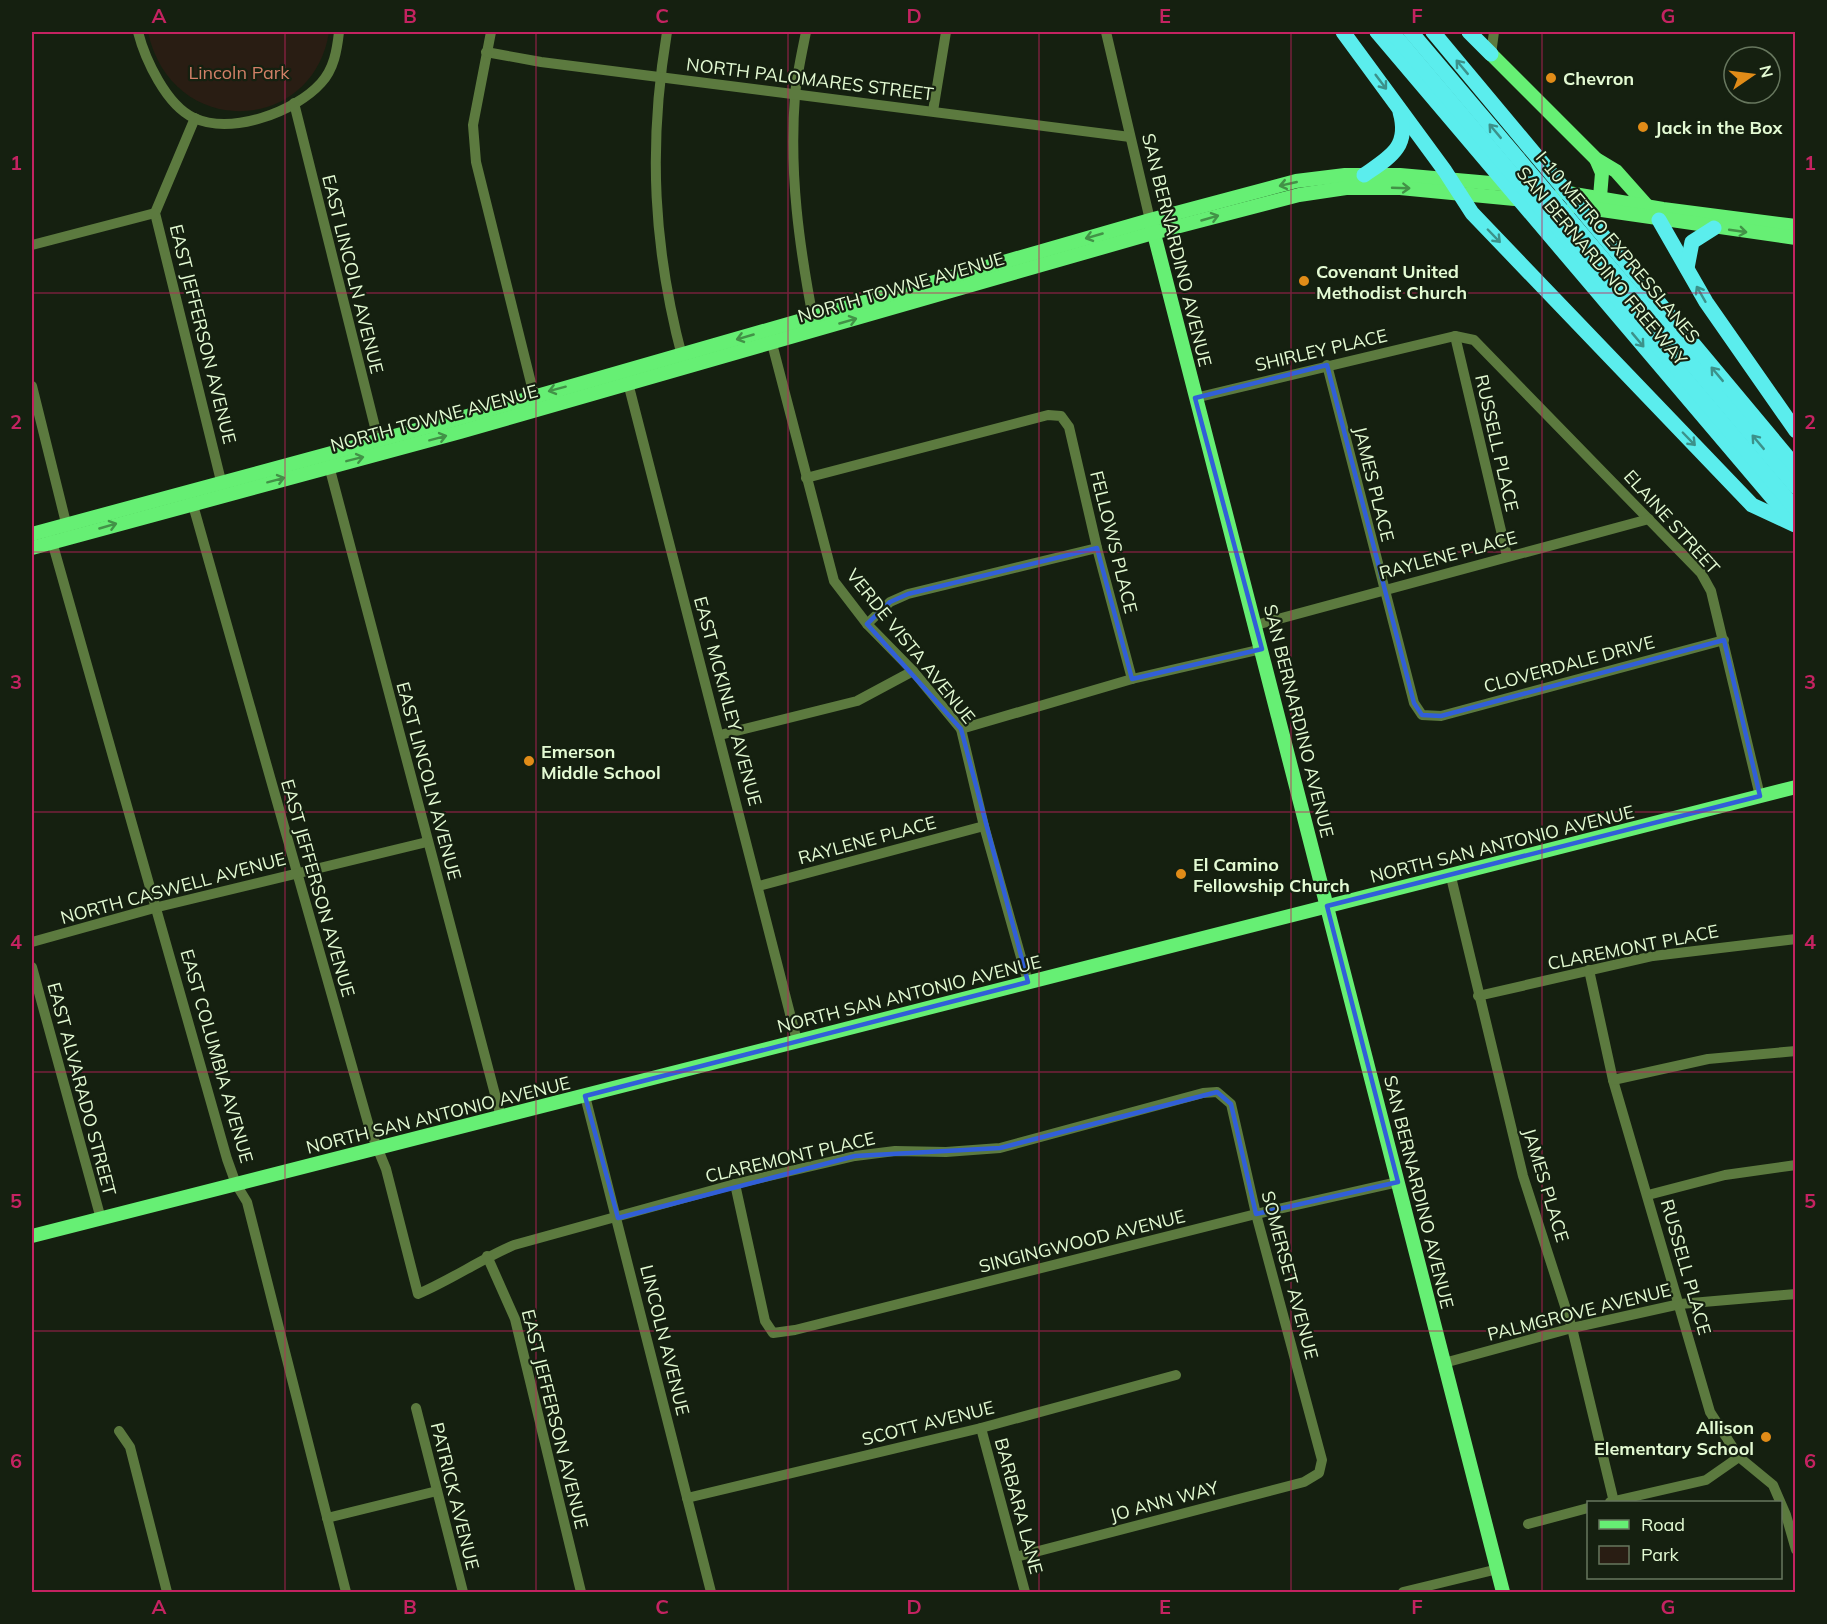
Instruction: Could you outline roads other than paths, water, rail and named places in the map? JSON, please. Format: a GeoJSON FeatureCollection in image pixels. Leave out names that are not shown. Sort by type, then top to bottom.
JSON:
{"type":"FeatureCollection","features":[{"type":"Feature","properties":{"kind":"highway"},"geometry":{"type":"LineString","coordinates":[[1343,32],[1449,177],[1456,192],[1472,213],[1752,505],[1795,525]]}},
{"type":"Feature","properties":{"kind":"highway","name":"SAN BERNARDINO FREEWAY"},"geometry":{"type":"LineString","coordinates":[[1377,32],[1504,171],[1546,231],[1795,525]]}},
{"type":"Feature","properties":{"kind":"highway","name":"I-10 METRO EXPRESSLANES"},"geometry":{"type":"LineString","coordinates":[[1392,32],[1504,171],[1562,234],[1796,509]]}},
{"type":"Feature","properties":{"kind":"highway","name":"I-10 METRO EXPRESSLANES"},"geometry":{"type":"LineString","coordinates":[[1411,32],[1796,487]]}},
{"type":"Feature","properties":{"kind":"highway","name":"SAN BERNARDINO FREEWAY"},"geometry":{"type":"LineString","coordinates":[[1433,32],[1796,467]]}},
{"type":"Feature","properties":{"kind":"highway"},"geometry":{"type":"LineString","coordinates":[[1469,32],[1491,54]]}},
{"type":"Feature","properties":{"kind":"highway"},"geometry":{"type":"LineString","coordinates":[[1364,175],[1388,158],[1403,138],[1404,125],[1398,106]]}},
{"type":"Feature","properties":{"kind":"highway"},"geometry":{"type":"LineString","coordinates":[[1659,220],[1706,302],[1796,431]]}},
{"type":"Feature","properties":{"kind":"highway"},"geometry":{"type":"LineString","coordinates":[[1687,268],[1692,242],[1714,228]]}},
{"type":"Feature","properties":{"kind":"main road"},"geometry":{"type":"LineString","coordinates":[[1491,54],[1596,159],[1616,171],[1659,220]]}},
{"type":"Feature","properties":{"kind":"main road"},"geometry":{"type":"LineString","coordinates":[[1596,159],[1602,173],[1600,197]]}},
{"type":"Feature","properties":{"kind":"main road","name":"NORTH TOWNE AVENUE"},"geometry":{"type":"LineString","coordinates":[[32,534],[50,535],[770,337],[1152,227],[1296,181],[1364,175],[1449,177],[1796,226]]}},
{"type":"Feature","properties":{"kind":"main road","name":"NORTH TOWNE AVENUE"},"geometry":{"type":"LineString","coordinates":[[1152,227],[1299,195],[1346,188],[1456,192],[1796,238]]}},
{"type":"Feature","properties":{"kind":"main road"},"geometry":{"type":"LineString","coordinates":[[1605,212],[1625,212],[1646,206]]}},
{"type":"Feature","properties":{"kind":"main road","name":"SAN BERNARDINO AVENUE"},"geometry":{"type":"LineString","coordinates":[[1152,227],[1503,1593]]}},
{"type":"Feature","properties":{"kind":"main road","name":"NORTH TOWNE AVENUE"},"geometry":{"type":"LineString","coordinates":[[379,446],[534,395],[626,376]]}},
{"type":"Feature","properties":{"kind":"main road","name":"NORTH TOWNE AVENUE"},"geometry":{"type":"LineString","coordinates":[[32,548],[50,535]]}},
{"type":"Feature","properties":{"kind":"main road","name":"NORTH SAN ANTONIO AVENUE"},"geometry":{"type":"LineString","coordinates":[[32,1236],[1327,906],[1451,877],[1796,787]]}},
{"type":"Feature","properties":{"kind":"street"},"geometry":{"type":"LineString","coordinates":[[138,32],[147,62],[174,100],[195,118],[215,123],[252,120],[278,113],[294,103],[321,83],[331,68],[339,32]]}},
{"type":"Feature","properties":{"kind":"street"},"geometry":{"type":"LineString","coordinates":[[491,32],[473,125],[476,162],[534,395]]}},
{"type":"Feature","properties":{"kind":"street"},"geometry":{"type":"LineString","coordinates":[[667,32],[660,76],[654,150],[657,230],[670,312],[684,361]]}},
{"type":"Feature","properties":{"kind":"street"},"geometry":{"type":"LineString","coordinates":[[806,32],[795,93],[794,199],[814,324]]}},
{"type":"Feature","properties":{"kind":"street"},"geometry":{"type":"LineString","coordinates":[[933,111],[946,32]]}},
{"type":"Feature","properties":{"kind":"street","name":"SAN BERNARDINO AVENUE"},"geometry":{"type":"LineString","coordinates":[[1106,32],[1152,227]]}},
{"type":"Feature","properties":{"kind":"street"},"geometry":{"type":"LineString","coordinates":[[1491,54],[1494,32]]}},
{"type":"Feature","properties":{"kind":"street","name":"NORTH PALOMARES STREET"},"geometry":{"type":"LineString","coordinates":[[486,52],[541,62],[1130,136]]}},
{"type":"Feature","properties":{"kind":"street","name":"EAST LINCOLN AVENUE"},"geometry":{"type":"LineString","coordinates":[[294,103],[379,446]]}},
{"type":"Feature","properties":{"kind":"street","name":"EAST JEFFERSON AVENUE"},"geometry":{"type":"LineString","coordinates":[[195,118],[155,213],[223,488]]}},
{"type":"Feature","properties":{"kind":"street"},"geometry":{"type":"LineString","coordinates":[[32,245],[155,213]]}},
{"type":"Feature","properties":{"kind":"street","name":"SHIRLEY PLACE"},"geometry":{"type":"LineString","coordinates":[[1195,398],[1327,364],[1455,336]]}},
{"type":"Feature","properties":{"kind":"street","name":"ELAINE STREET"},"geometry":{"type":"LineString","coordinates":[[1455,336],[1474,340],[1487,351],[1649,519],[1706,582],[1711,591],[1724,640],[1760,796]]}},
{"type":"Feature","properties":{"kind":"street","name":"RUSSELL PLACE"},"geometry":{"type":"LineString","coordinates":[[1455,336],[1507,556]]}},
{"type":"Feature","properties":{"kind":"street","name":"VERDE VISTA AVENUE"},"geometry":{"type":"LineString","coordinates":[[770,337],[834,581],[867,624],[913,671],[961,729],[984,826],[1028,982]]}},
{"type":"Feature","properties":{"kind":"street","name":"JAMES PLACE"},"geometry":{"type":"LineString","coordinates":[[1327,364],[1414,703],[1422,715]]}},
{"type":"Feature","properties":{"kind":"street","name":"EAST MCKINLEY AVENUE"},"geometry":{"type":"LineString","coordinates":[[626,376],[797,1041]]}},
{"type":"Feature","properties":{"kind":"street"},"geometry":{"type":"LineString","coordinates":[[32,386],[68,530]]}},
{"type":"Feature","properties":{"kind":"street","name":"FELLOWS PLACE"},"geometry":{"type":"LineString","coordinates":[[806,478],[1048,415],[1060,416],[1069,427],[1097,548],[1132,679]]}},
{"type":"Feature","properties":{"kind":"street","name":"EAST LINCOLN AVENUE"},"geometry":{"type":"LineString","coordinates":[[327,459],[501,1117]]}},
{"type":"Feature","properties":{"kind":"street","name":"EAST JEFFERSON AVENUE"},"geometry":{"type":"LineString","coordinates":[[191,497],[418,1294]]}},
{"type":"Feature","properties":{"kind":"street","name":"RAYLENE PLACE"},"geometry":{"type":"LineString","coordinates":[[1256,625],[1649,519]]}},
{"type":"Feature","properties":{"kind":"street","name":"EAST COLUMBIA AVENUE"},"geometry":{"type":"LineString","coordinates":[[50,535],[236,1184],[248,1202],[346,1593]]}},
{"type":"Feature","properties":{"kind":"street"},"geometry":{"type":"LineString","coordinates":[[867,624],[890,602],[908,594],[1097,548]]}},
{"type":"Feature","properties":{"kind":"street","name":"CLOVERDALE DRIVE"},"geometry":{"type":"LineString","coordinates":[[1422,715],[1441,716],[1724,640]]}},
{"type":"Feature","properties":{"kind":"street"},"geometry":{"type":"LineString","coordinates":[[961,729],[1132,679],[1262,649]]}},
{"type":"Feature","properties":{"kind":"street"},"geometry":{"type":"LineString","coordinates":[[720,735],[857,701],[913,671]]}},
{"type":"Feature","properties":{"kind":"street","name":"RAYLENE PLACE"},"geometry":{"type":"LineString","coordinates":[[759,886],[984,826]]}},
{"type":"Feature","properties":{"kind":"street","name":"NORTH CASWELL AVENUE"},"geometry":{"type":"LineString","coordinates":[[32,942],[158,908],[427,842]]}},
{"type":"Feature","properties":{"kind":"street","name":"JAMES PLACE"},"geometry":{"type":"LineString","coordinates":[[1451,877],[1523,1176],[1572,1328],[1612,1501]]}},
{"type":"Feature","properties":{"kind":"street","name":"CLAREMONT PLACE"},"geometry":{"type":"LineString","coordinates":[[1478,996],[1653,956],[1796,939]]}},
{"type":"Feature","properties":{"kind":"street","name":"EAST ALVARADO STREET"},"geometry":{"type":"LineString","coordinates":[[32,967],[101,1219]]}},
{"type":"Feature","properties":{"kind":"street","name":"RUSSELL PLACE"},"geometry":{"type":"LineString","coordinates":[[1589,970],[1613,1080],[1710,1412],[1739,1457],[1773,1485],[1780,1501]]}},
{"type":"Feature","properties":{"kind":"street"},"geometry":{"type":"LineString","coordinates":[[1613,1080],[1708,1059],[1796,1052]]}},
{"type":"Feature","properties":{"kind":"street","name":"CLAREMONT PLACE"},"geometry":{"type":"LineString","coordinates":[[418,1294],[454,1277],[487,1256],[514,1245],[735,1184],[855,1156],[895,1151],[946,1152],[1000,1148],[1203,1093],[1217,1092]]}},
{"type":"Feature","properties":{"kind":"street","name":"SOMERSET AVENUE"},"geometry":{"type":"LineString","coordinates":[[1217,1092],[1231,1104],[1256,1214],[1322,1460],[1319,1473]]}},
{"type":"Feature","properties":{"kind":"street","name":"LINCOLN AVENUE"},"geometry":{"type":"LineString","coordinates":[[585,1095],[618,1218],[711,1593]]}},
{"type":"Feature","properties":{"kind":"street"},"geometry":{"type":"LineString","coordinates":[[1648,1195],[1725,1175],[1796,1165]]}},
{"type":"Feature","properties":{"kind":"street","name":"SINGINGWOOD AVENUE"},"geometry":{"type":"LineString","coordinates":[[735,1184],[765,1321],[773,1333],[795,1330],[1256,1214],[1398,1182]]}},
{"type":"Feature","properties":{"kind":"street","name":"EAST JEFFERSON AVENUE"},"geometry":{"type":"LineString","coordinates":[[487,1256],[515,1319],[581,1593]]}},
{"type":"Feature","properties":{"kind":"street","name":"PALMGROVE AVENUE"},"geometry":{"type":"LineString","coordinates":[[1444,1363],[1572,1328],[1680,1304],[1796,1294]]}},
{"type":"Feature","properties":{"kind":"street","name":"SCOTT AVENUE"},"geometry":{"type":"LineString","coordinates":[[687,1498],[981,1428],[1176,1375]]}},
{"type":"Feature","properties":{"kind":"street","name":"PATRICK AVENUE"},"geometry":{"type":"LineString","coordinates":[[416,1407],[463,1593]]}},
{"type":"Feature","properties":{"kind":"street","name":"BARBARA LANE"},"geometry":{"type":"LineString","coordinates":[[981,1428],[1025,1593]]}},
{"type":"Feature","properties":{"kind":"street"},"geometry":{"type":"LineString","coordinates":[[119,1431],[130,1447],[168,1593]]}},
{"type":"Feature","properties":{"kind":"street"},"geometry":{"type":"LineString","coordinates":[[1616,1501],[1706,1480],[1739,1457]]}},
{"type":"Feature","properties":{"kind":"street","name":"JO ANN WAY"},"geometry":{"type":"LineString","coordinates":[[1016,1557],[1304,1482],[1319,1473]]}},
{"type":"Feature","properties":{"kind":"street"},"geometry":{"type":"LineString","coordinates":[[327,1518],[437,1491]]}},
{"type":"Feature","properties":{"kind":"street","name":"RUSSELL PLACE"},"geometry":{"type":"LineString","coordinates":[[1782,1506],[1796,1550]]}},
{"type":"Feature","properties":{"kind":"street"},"geometry":{"type":"LineString","coordinates":[[1528,1524],[1587,1508]]}},
{"type":"Feature","properties":{"kind":"street"},"geometry":{"type":"LineString","coordinates":[[1403,1593],[1498,1569]]}},
{"type":"Feature","properties":{"kind":"place","name":"Chevron"},"geometry":{"type":"Point","coordinates":[1551,78]}},
{"type":"Feature","properties":{"kind":"place","name":"Jack in the Box"},"geometry":{"type":"Point","coordinates":[1643,127]}},
{"type":"Feature","properties":{"kind":"place","name":"Covenant United Methodist Church"},"geometry":{"type":"Point","coordinates":[1304,281]}},
{"type":"Feature","properties":{"kind":"place","name":"Emerson Middle School"},"geometry":{"type":"Point","coordinates":[529,761]}},
{"type":"Feature","properties":{"kind":"place","name":"El Camino Fellowship Church"},"geometry":{"type":"Point","coordinates":[1181,874]}},
{"type":"Feature","properties":{"kind":"place","name":"Allison Elementary School"},"geometry":{"type":"Point","coordinates":[1766,1437]}},
{"type":"Feature","properties":{"kind":"park label","name":"Lincoln Park"},"geometry":{"type":"Point","coordinates":[239,72]}}]}
